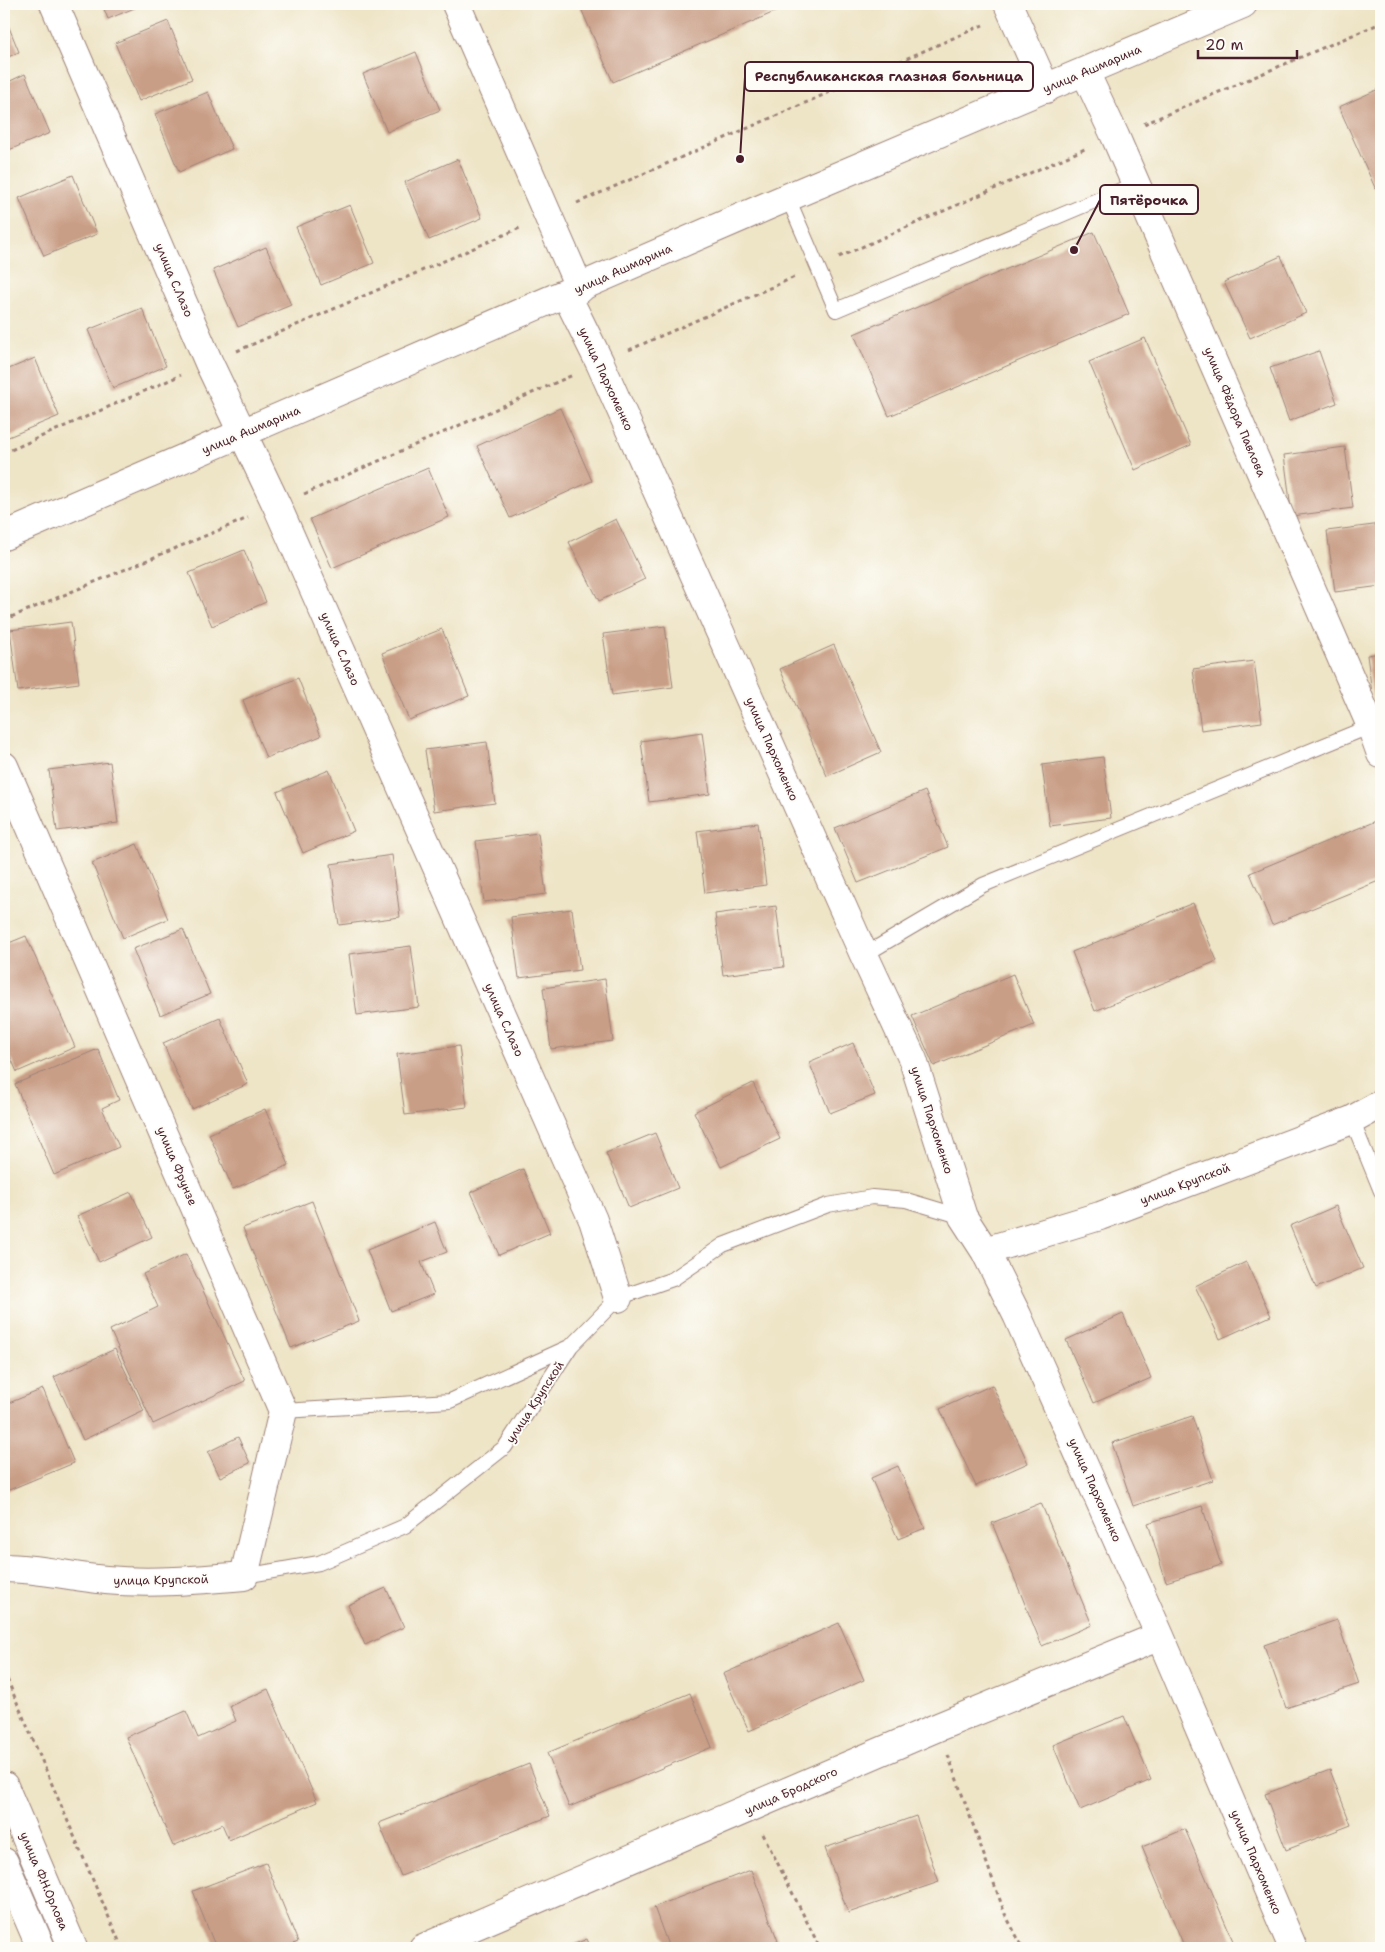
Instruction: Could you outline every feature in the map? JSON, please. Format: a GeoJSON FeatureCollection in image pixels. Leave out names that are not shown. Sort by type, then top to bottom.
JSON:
{"type":"FeatureCollection","features":[{"type":"Feature","properties":{"kind":"street","name":"улица С.Лазо"},"geometry":{"type":"LineString","coordinates":[[54,4],[209,363],[277,506],[593,1220],[618,1298]]}},
{"type":"Feature","properties":{"kind":"street","name":"улица Пархоменко"},"geometry":{"type":"LineString","coordinates":[[456,4],[600,363],[864,955],[913,1060],[963,1217],[985,1251],[1016,1315],[1160,1636],[1293,1948]]}},
{"type":"Feature","properties":{"kind":"street"},"geometry":{"type":"LineString","coordinates":[[1008,4],[1046,89]]}},
{"type":"Feature","properties":{"kind":"street","name":"улица Ашмарина"},"geometry":{"type":"LineString","coordinates":[[4,536],[1243,4]]}},
{"type":"Feature","properties":{"kind":"street","name":"улица Фёдора Павлова"},"geometry":{"type":"LineString","coordinates":[[1085,72],[1136,184],[1371,726],[1381,754]]}},
{"type":"Feature","properties":{"kind":"street","name":"улица Фрунзе"},"geometry":{"type":"LineString","coordinates":[[4,766],[283,1411]]}},
{"type":"Feature","properties":{"kind":"street","name":"улица Крупской"},"geometry":{"type":"LineString","coordinates":[[985,1251],[1100,1216],[1352,1120],[1381,1104]]}},
{"type":"Feature","properties":{"kind":"street"},"geometry":{"type":"LineString","coordinates":[[244,1576],[283,1411]]}},
{"type":"Feature","properties":{"kind":"street","name":"улица Крупской"},"geometry":{"type":"LineString","coordinates":[[4,1568],[26,1568],[107,1580],[185,1582],[244,1576]]}},
{"type":"Feature","properties":{"kind":"street","name":"улица Бродского"},"geometry":{"type":"LineString","coordinates":[[423,1948],[938,1727],[1160,1636]]}},
{"type":"Feature","properties":{"kind":"street","name":"улица Ф.Н.Орлова"},"geometry":{"type":"LineString","coordinates":[[4,1786],[73,1948]]}},
{"type":"Feature","properties":{"kind":"street"},"geometry":{"type":"LineString","coordinates":[[4,1862],[41,1948]]}},
{"type":"Feature","properties":{"kind":"lane"},"geometry":{"type":"LineString","coordinates":[[788,198],[836,310],[1136,184]]}},
{"type":"Feature","properties":{"kind":"lane"},"geometry":{"type":"LineString","coordinates":[[864,955],[983,884],[1371,726]]}},
{"type":"Feature","properties":{"kind":"lane"},"geometry":{"type":"LineString","coordinates":[[1352,1120],[1381,1191]]}},
{"type":"Feature","properties":{"kind":"lane","name":"улица Крупской"},"geometry":{"type":"LineString","coordinates":[[244,1576],[319,1563],[405,1526],[505,1447],[571,1346],[618,1298],[673,1279],[723,1245],[828,1205],[872,1197],[906,1200],[963,1217]]}},
{"type":"Feature","properties":{"kind":"lane"},"geometry":{"type":"LineString","coordinates":[[283,1411],[450,1401],[571,1346]]}},
{"type":"Feature","properties":{"kind":"path"},"geometry":{"type":"LineString","coordinates":[[4,620],[277,506],[1115,136],[1381,23]]}},
{"type":"Feature","properties":{"kind":"path"},"geometry":{"type":"LineString","coordinates":[[4,1672],[122,1948]]}},
{"type":"Feature","properties":{"kind":"path"},"geometry":{"type":"LineString","coordinates":[[938,1727],[1005,1914],[1023,1948]]}},
{"type":"Feature","properties":{"kind":"path"},"geometry":{"type":"LineString","coordinates":[[750,1809],[820,1948]]}},
{"type":"Feature","properties":{"kind":"building"},"geometry":{"type":"Polygon","coordinates":[[[102,4],[144,4],[108,19],[102,4]]]}},
{"type":"Feature","properties":{"kind":"building"},"geometry":{"type":"Polygon","coordinates":[[[579,4],[793,4],[613,82],[579,4]]]}},
{"type":"Feature","properties":{"kind":"building"},"geometry":{"type":"Polygon","coordinates":[[[4,15],[19,52],[4,59],[4,15]]]}},
{"type":"Feature","properties":{"kind":"building"},"geometry":{"type":"Polygon","coordinates":[[[168,21],[192,79],[139,101],[115,43],[168,21]]]}},
{"type":"Feature","properties":{"kind":"building"},"geometry":{"type":"Polygon","coordinates":[[[416,52],[440,110],[387,132],[363,74],[416,52]]]}},
{"type":"Feature","properties":{"kind":"building"},"geometry":{"type":"Polygon","coordinates":[[[25,74],[50,133],[4,152],[4,84],[25,74]]]}},
{"type":"Feature","properties":{"kind":"building"},"geometry":{"type":"Polygon","coordinates":[[[1381,88],[1381,188],[1376,190],[1339,107],[1381,88]]]}},
{"type":"Feature","properties":{"kind":"building"},"geometry":{"type":"Polygon","coordinates":[[[208,92],[232,149],[179,172],[155,114],[208,92]]]}},
{"type":"Feature","properties":{"kind":"building"},"geometry":{"type":"Polygon","coordinates":[[[458,159],[482,218],[429,240],[405,182],[458,159]]]}},
{"type":"Feature","properties":{"kind":"building"},"geometry":{"type":"Polygon","coordinates":[[[73,175],[97,234],[44,256],[19,198],[73,175]]]}},
{"type":"Feature","properties":{"kind":"building"},"geometry":{"type":"Polygon","coordinates":[[[350,205],[374,263],[321,285],[296,227],[350,205]]]}},
{"type":"Feature","properties":{"kind":"building"},"geometry":{"type":"Polygon","coordinates":[[[1094,232],[1129,314],[889,416],[854,334],[1094,232]]]}},
{"type":"Feature","properties":{"kind":"building"},"geometry":{"type":"Polygon","coordinates":[[[266,247],[291,305],[238,327],[213,270],[266,247]]]}},
{"type":"Feature","properties":{"kind":"building"},"geometry":{"type":"Polygon","coordinates":[[[1281,256],[1306,313],[1250,338],[1224,282],[1281,256]]]}},
{"type":"Feature","properties":{"kind":"building"},"geometry":{"type":"Polygon","coordinates":[[[142,308],[166,366],[113,388],[88,330],[142,308]]]}},
{"type":"Feature","properties":{"kind":"building"},"geometry":{"type":"Polygon","coordinates":[[[1145,338],[1191,445],[1135,470],[1089,362],[1145,338]]]}},
{"type":"Feature","properties":{"kind":"building"},"geometry":{"type":"Polygon","coordinates":[[[1319,351],[1337,403],[1289,421],[1270,368],[1319,351]]]}},
{"type":"Feature","properties":{"kind":"building"},"geometry":{"type":"Polygon","coordinates":[[[35,358],[59,416],[6,438],[4,433],[4,371],[35,358]]]}},
{"type":"Feature","properties":{"kind":"building"},"geometry":{"type":"Polygon","coordinates":[[[560,408],[592,481],[510,518],[477,446],[560,408]]]}},
{"type":"Feature","properties":{"kind":"building"},"geometry":{"type":"Polygon","coordinates":[[[1345,447],[1353,508],[1292,516],[1284,455],[1345,447]]]}},
{"type":"Feature","properties":{"kind":"building"},"geometry":{"type":"Polygon","coordinates":[[[428,468],[449,517],[332,568],[310,519],[428,468]]]}},
{"type":"Feature","properties":{"kind":"building"},"geometry":{"type":"Polygon","coordinates":[[[616,519],[645,579],[599,601],[569,542],[616,519]]]}},
{"type":"Feature","properties":{"kind":"building"},"geometry":{"type":"Polygon","coordinates":[[[1381,524],[1381,586],[1335,592],[1327,531],[1381,524]]]}},
{"type":"Feature","properties":{"kind":"building"},"geometry":{"type":"Polygon","coordinates":[[[244,550],[266,602],[212,626],[189,573],[244,550]]]}},
{"type":"Feature","properties":{"kind":"building"},"geometry":{"type":"Polygon","coordinates":[[[71,622],[79,683],[18,691],[10,630],[71,622]]]}},
{"type":"Feature","properties":{"kind":"building"},"geometry":{"type":"Polygon","coordinates":[[[665,626],[673,687],[612,695],[603,634],[665,626]]]}},
{"type":"Feature","properties":{"kind":"building"},"geometry":{"type":"Polygon","coordinates":[[[442,629],[469,696],[409,720],[382,653],[442,629]]]}},
{"type":"Feature","properties":{"kind":"building"},"geometry":{"type":"Polygon","coordinates":[[[834,645],[881,752],[827,776],[780,669],[834,645]]]}},
{"type":"Feature","properties":{"kind":"building"},"geometry":{"type":"Polygon","coordinates":[[[1381,653],[1381,716],[1375,716],[1367,655],[1381,653]]]}},
{"type":"Feature","properties":{"kind":"building"},"geometry":{"type":"Polygon","coordinates":[[[1254,661],[1262,722],[1201,730],[1193,669],[1254,661]]]}},
{"type":"Feature","properties":{"kind":"building"},"geometry":{"type":"Polygon","coordinates":[[[298,678],[321,736],[266,758],[243,700],[298,678]]]}},
{"type":"Feature","properties":{"kind":"building"},"geometry":{"type":"Polygon","coordinates":[[[702,732],[710,794],[649,802],[641,741],[702,732]]]}},
{"type":"Feature","properties":{"kind":"building"},"geometry":{"type":"Polygon","coordinates":[[[487,742],[495,803],[434,811],[425,750],[487,742]]]}},
{"type":"Feature","properties":{"kind":"building"},"geometry":{"type":"Polygon","coordinates":[[[1103,757],[1111,818],[1050,826],[1042,765],[1103,757]]]}},
{"type":"Feature","properties":{"kind":"building"},"geometry":{"type":"Polygon","coordinates":[[[110,762],[118,823],[57,831],[49,770],[110,762]]]}},
{"type":"Feature","properties":{"kind":"building"},"geometry":{"type":"Polygon","coordinates":[[[329,770],[354,831],[303,853],[277,792],[329,770]]]}},
{"type":"Feature","properties":{"kind":"building"},"geometry":{"type":"Polygon","coordinates":[[[925,791],[948,847],[858,883],[835,828],[925,791]]]}},
{"type":"Feature","properties":{"kind":"building"},"geometry":{"type":"Polygon","coordinates":[[[1376,821],[1381,833],[1381,880],[1272,925],[1250,873],[1376,821]]]}},
{"type":"Feature","properties":{"kind":"building"},"geometry":{"type":"Polygon","coordinates":[[[758,823],[766,885],[705,893],[697,831],[758,823]]]}},
{"type":"Feature","properties":{"kind":"building"},"geometry":{"type":"Polygon","coordinates":[[[538,833],[546,894],[484,902],[476,841],[538,833]]]}},
{"type":"Feature","properties":{"kind":"building"},"geometry":{"type":"Polygon","coordinates":[[[137,844],[168,919],[123,938],[92,863],[137,844]]]}},
{"type":"Feature","properties":{"kind":"building"},"geometry":{"type":"Polygon","coordinates":[[[392,855],[400,917],[339,925],[331,864],[392,855]]]}},
{"type":"Feature","properties":{"kind":"building"},"geometry":{"type":"Polygon","coordinates":[[[1193,903],[1217,961],[1095,1011],[1072,952],[1193,903]]]}},
{"type":"Feature","properties":{"kind":"building"},"geometry":{"type":"Polygon","coordinates":[[[776,906],[784,967],[723,975],[715,914],[776,906]]]}},
{"type":"Feature","properties":{"kind":"building"},"geometry":{"type":"Polygon","coordinates":[[[572,909],[580,970],[519,978],[511,917],[572,909]]]}},
{"type":"Feature","properties":{"kind":"building"},"geometry":{"type":"Polygon","coordinates":[[[183,929],[210,994],[160,1015],[133,949],[183,929]]]}},
{"type":"Feature","properties":{"kind":"building"},"geometry":{"type":"Polygon","coordinates":[[[26,936],[75,1047],[17,1072],[4,1042],[4,945],[26,936]]]}},
{"type":"Feature","properties":{"kind":"building"},"geometry":{"type":"Polygon","coordinates":[[[411,946],[419,1007],[357,1015],[349,954],[411,946]]]}},
{"type":"Feature","properties":{"kind":"building"},"geometry":{"type":"Polygon","coordinates":[[[1013,974],[1034,1025],[934,1066],[912,1016],[1013,974]]]}},
{"type":"Feature","properties":{"kind":"building"},"geometry":{"type":"Polygon","coordinates":[[[605,979],[613,1041],[551,1049],[543,988],[605,979]]]}},
{"type":"Feature","properties":{"kind":"building"},"geometry":{"type":"Polygon","coordinates":[[[220,1018],[248,1084],[192,1109],[163,1043],[220,1018]]]}},
{"type":"Feature","properties":{"kind":"building"},"geometry":{"type":"Polygon","coordinates":[[[853,1043],[875,1095],[830,1113],[809,1062],[853,1043]]]}},
{"type":"Feature","properties":{"kind":"building"},"geometry":{"type":"Polygon","coordinates":[[[459,1046],[467,1107],[405,1115],[397,1054],[459,1046]]]}},
{"type":"Feature","properties":{"kind":"building"},"geometry":{"type":"Polygon","coordinates":[[[98,1049],[119,1100],[102,1108],[119,1147],[54,1175],[15,1084],[98,1049]]]}},
{"type":"Feature","properties":{"kind":"building"},"geometry":{"type":"Polygon","coordinates":[[[753,1083],[780,1139],[721,1167],[694,1112],[753,1083]]]}},
{"type":"Feature","properties":{"kind":"building"},"geometry":{"type":"Polygon","coordinates":[[[265,1109],[289,1165],[233,1189],[209,1134],[265,1109]]]}},
{"type":"Feature","properties":{"kind":"building"},"geometry":{"type":"Polygon","coordinates":[[[655,1133],[678,1188],[629,1208],[606,1153],[655,1133]]]}},
{"type":"Feature","properties":{"kind":"building"},"geometry":{"type":"Polygon","coordinates":[[[523,1169],[550,1233],[499,1255],[471,1192],[523,1169]]]}},
{"type":"Feature","properties":{"kind":"building"},"geometry":{"type":"Polygon","coordinates":[[[131,1192],[152,1237],[99,1262],[77,1216],[131,1192]]]}},
{"type":"Feature","properties":{"kind":"building"},"geometry":{"type":"Polygon","coordinates":[[[312,1201],[359,1321],[291,1348],[243,1228],[312,1201]]]}},
{"type":"Feature","properties":{"kind":"building"},"geometry":{"type":"Polygon","coordinates":[[[1336,1206],[1363,1268],[1316,1288],[1290,1226],[1336,1206]]]}},
{"type":"Feature","properties":{"kind":"building"},"geometry":{"type":"Polygon","coordinates":[[[435,1222],[447,1252],[421,1262],[434,1294],[391,1311],[367,1250],[435,1222]]]}},
{"type":"Feature","properties":{"kind":"building"},"geometry":{"type":"Polygon","coordinates":[[[186,1254],[245,1381],[153,1424],[110,1330],[158,1307],[143,1274],[186,1254]]]}},
{"type":"Feature","properties":{"kind":"building"},"geometry":{"type":"Polygon","coordinates":[[[1246,1262],[1271,1316],[1220,1339],[1195,1286],[1246,1262]]]}},
{"type":"Feature","properties":{"kind":"building"},"geometry":{"type":"Polygon","coordinates":[[[1123,1314],[1151,1378],[1094,1403],[1066,1340],[1123,1314]]]}},
{"type":"Feature","properties":{"kind":"building"},"geometry":{"type":"Polygon","coordinates":[[[115,1349],[144,1411],[83,1440],[54,1377],[115,1349]]]}},
{"type":"Feature","properties":{"kind":"building"},"geometry":{"type":"Polygon","coordinates":[[[992,1385],[1028,1463],[976,1486],[940,1409],[992,1385]]]}},
{"type":"Feature","properties":{"kind":"building"},"geometry":{"type":"Polygon","coordinates":[[[43,1389],[74,1463],[4,1492],[4,1405],[43,1389]]]}},
{"type":"Feature","properties":{"kind":"building"},"geometry":{"type":"Polygon","coordinates":[[[1192,1416],[1213,1480],[1133,1506],[1112,1443],[1192,1416]]]}},
{"type":"Feature","properties":{"kind":"building"},"geometry":{"type":"Polygon","coordinates":[[[238,1437],[250,1463],[220,1477],[208,1452],[238,1437]]]}},
{"type":"Feature","properties":{"kind":"building"},"geometry":{"type":"Polygon","coordinates":[[[898,1466],[925,1528],[898,1539],[871,1478],[898,1466]]]}},
{"type":"Feature","properties":{"kind":"building"},"geometry":{"type":"Polygon","coordinates":[[[1041,1503],[1092,1625],[1042,1646],[992,1523],[1041,1503]]]}},
{"type":"Feature","properties":{"kind":"building"},"geometry":{"type":"Polygon","coordinates":[[[1202,1506],[1221,1565],[1166,1582],[1148,1523],[1202,1506]]]}},
{"type":"Feature","properties":{"kind":"building"},"geometry":{"type":"Polygon","coordinates":[[[386,1588],[404,1627],[365,1645],[348,1605],[386,1588]]]}},
{"type":"Feature","properties":{"kind":"building"},"geometry":{"type":"Polygon","coordinates":[[[1337,1620],[1359,1684],[1286,1708],[1264,1645],[1337,1620]]]}},
{"type":"Feature","properties":{"kind":"building"},"geometry":{"type":"Polygon","coordinates":[[[839,1623],[864,1680],[749,1731],[723,1674],[839,1623]]]}},
{"type":"Feature","properties":{"kind":"building"},"geometry":{"type":"Polygon","coordinates":[[[268,1689],[317,1802],[229,1840],[222,1824],[173,1846],[126,1737],[186,1711],[198,1738],[236,1721],[230,1706],[268,1689]]]}},
{"type":"Feature","properties":{"kind":"building"},"geometry":{"type":"Polygon","coordinates":[[[690,1693],[712,1747],[569,1807],[547,1753],[690,1693]]]}},
{"type":"Feature","properties":{"kind":"building"},"geometry":{"type":"Polygon","coordinates":[[[1124,1716],[1151,1780],[1080,1810],[1053,1745],[1124,1716]]]}},
{"type":"Feature","properties":{"kind":"building"},"geometry":{"type":"Polygon","coordinates":[[[529,1764],[550,1816],[401,1876],[379,1823],[529,1764]]]}},
{"type":"Feature","properties":{"kind":"building"},"geometry":{"type":"Polygon","coordinates":[[[1330,1770],[1351,1825],[1286,1850],[1265,1794],[1330,1770]]]}},
{"type":"Feature","properties":{"kind":"building"},"geometry":{"type":"Polygon","coordinates":[[[916,1816],[939,1882],[848,1913],[825,1848],[916,1816]]]}},
{"type":"Feature","properties":{"kind":"building"},"geometry":{"type":"Polygon","coordinates":[[[1185,1829],[1233,1941],[1216,1948],[1185,1948],[1142,1847],[1185,1829]]]}},
{"type":"Feature","properties":{"kind":"building"},"geometry":{"type":"Polygon","coordinates":[[[266,1863],[298,1942],[282,1948],[216,1948],[193,1891],[266,1863]]]}},
{"type":"Feature","properties":{"kind":"building"},"geometry":{"type":"Polygon","coordinates":[[[751,1870],[778,1941],[759,1948],[669,1948],[654,1907],[751,1870]]]}},
{"type":"Feature","properties":{"kind":"building"},"geometry":{"type":"Polygon","coordinates":[[[587,1939],[591,1948],[565,1948],[587,1939]]]}},
{"type":"Feature","properties":{"kind":"place","name":"Республиканская глазная больница"},"geometry":{"type":"Point","coordinates":[740,159]}},
{"type":"Feature","properties":{"kind":"place","name":"Пятёрочка"},"geometry":{"type":"Point","coordinates":[1074,250]}}]}
